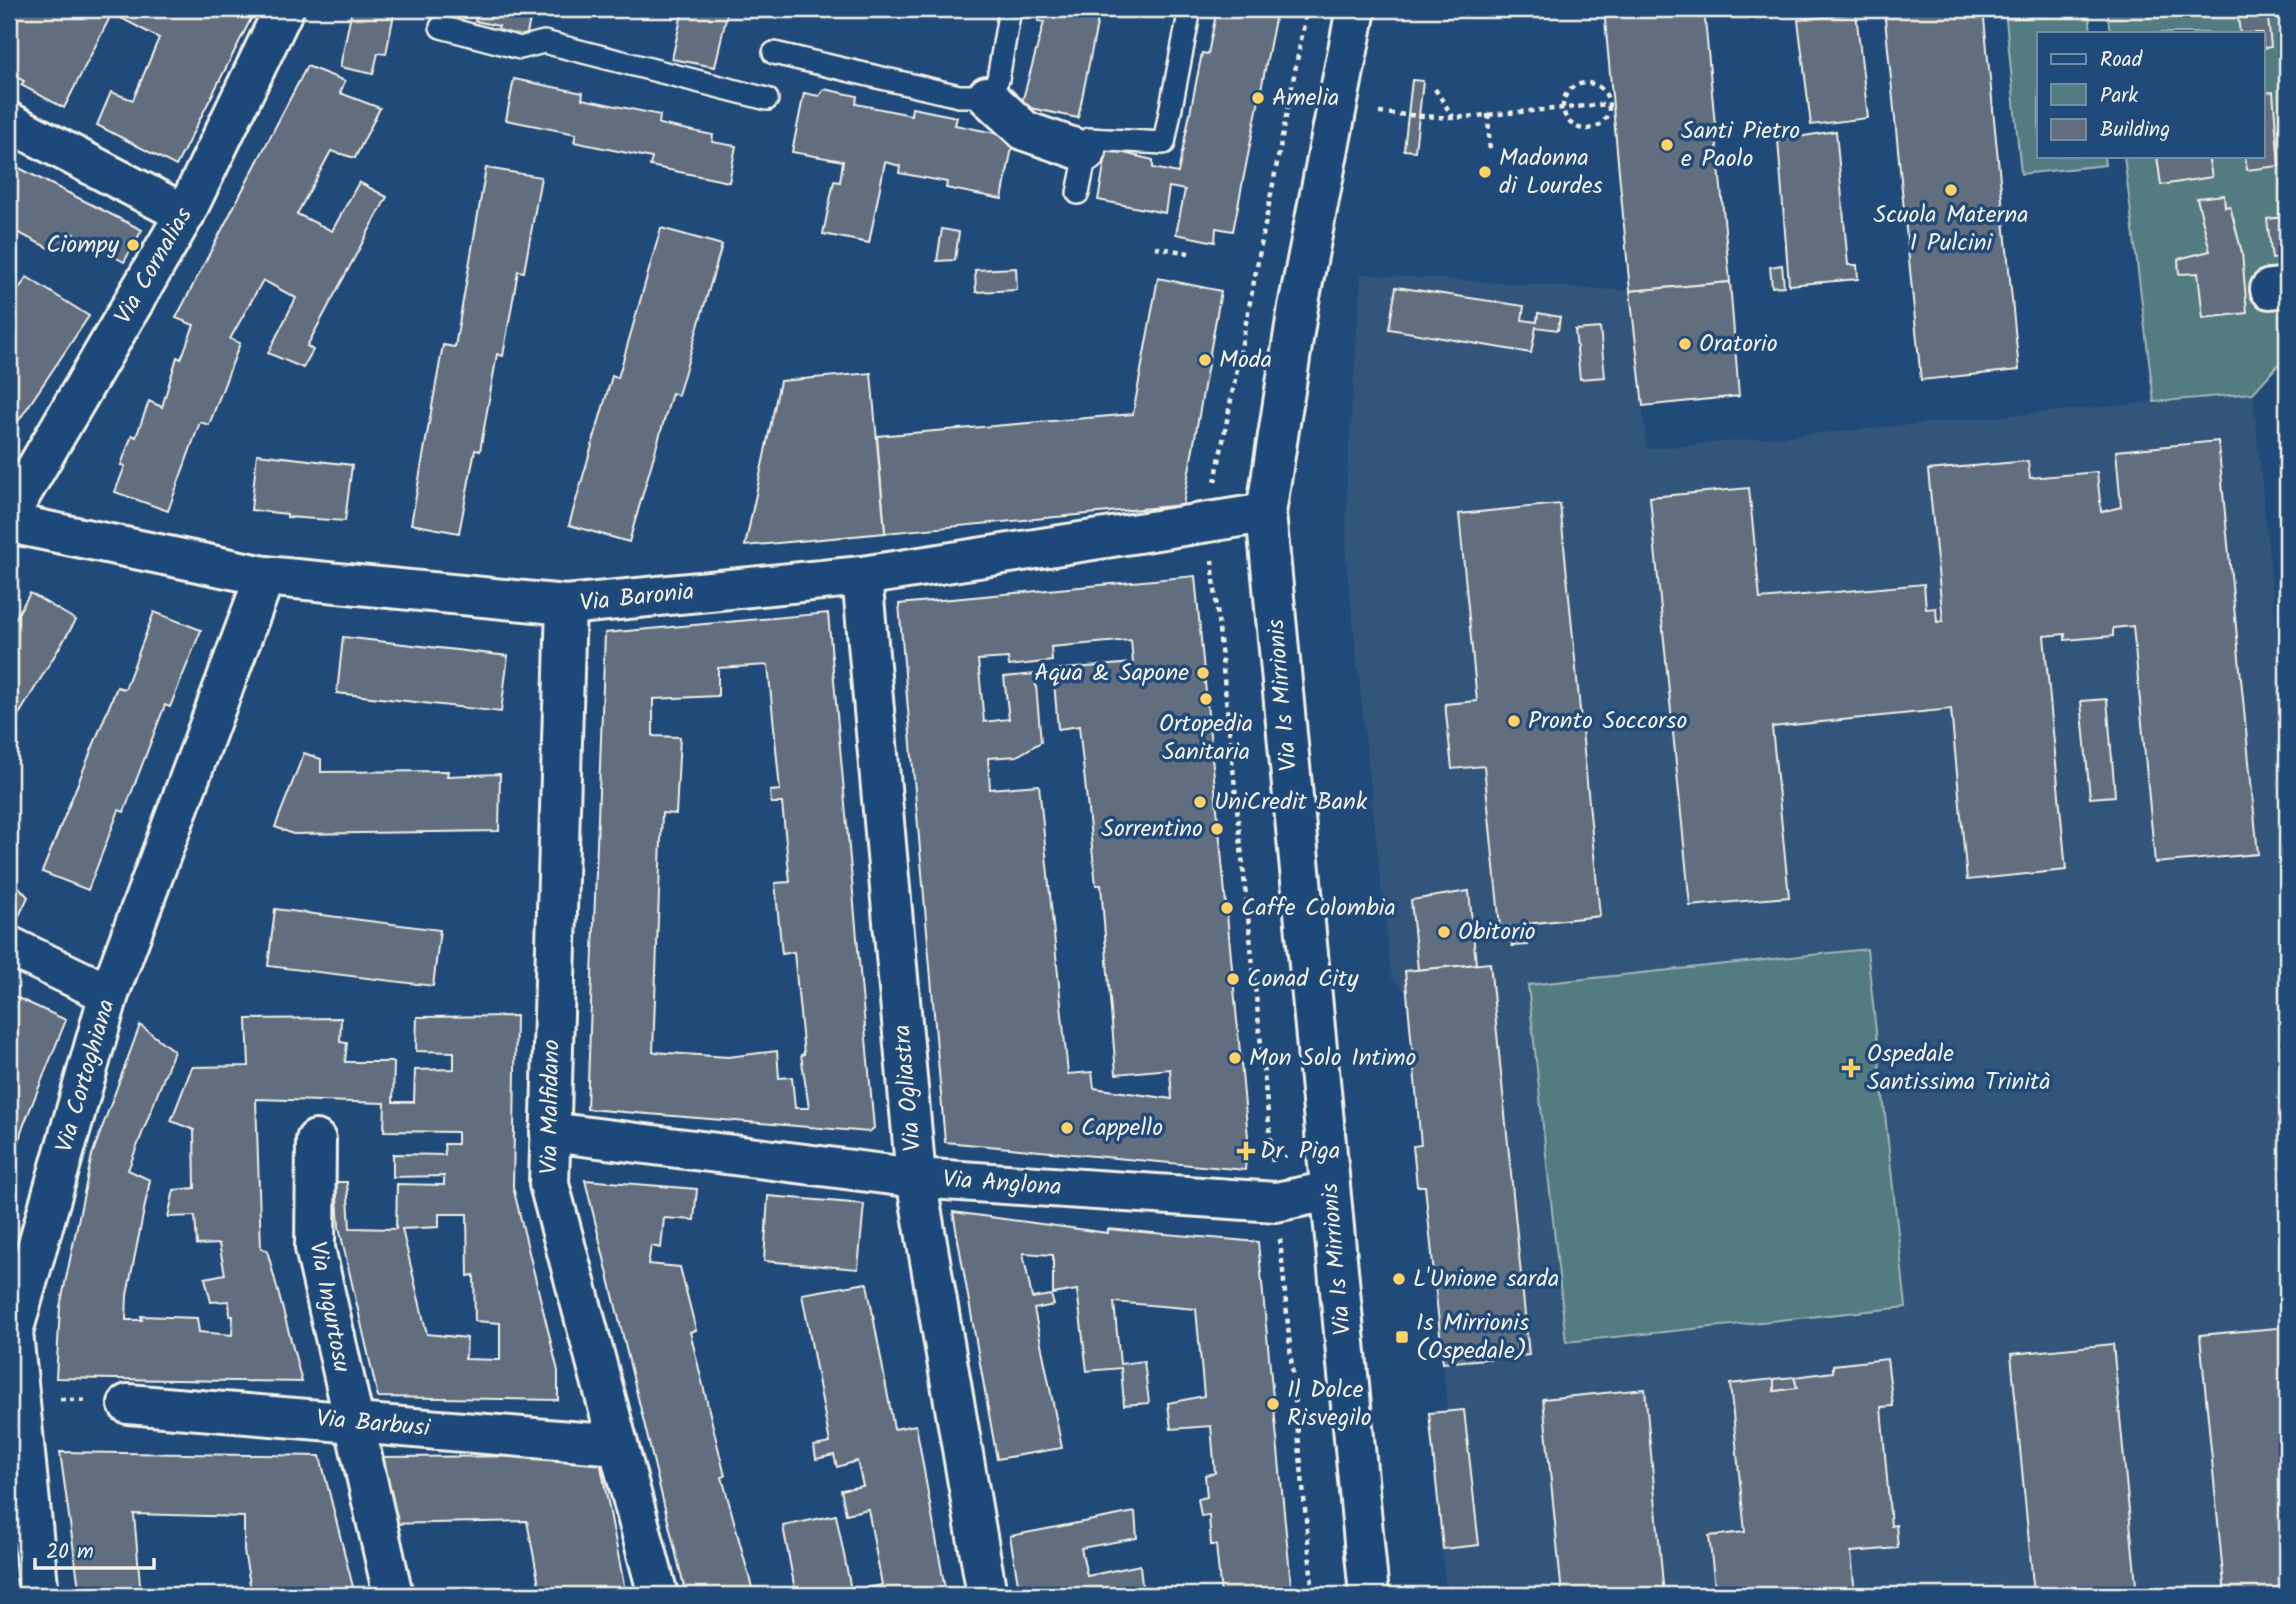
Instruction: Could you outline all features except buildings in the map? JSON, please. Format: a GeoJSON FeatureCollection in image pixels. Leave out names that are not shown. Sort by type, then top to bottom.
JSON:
{"type":"FeatureCollection","features":[{"type":"Feature","properties":{"kind":"street","name":"Via Cornalias"},"geometry":{"type":"LineString","coordinates":[[9,515],[185,214],[284,9]]}},
{"type":"Feature","properties":{"kind":"street","name":"Via Is Mirrionis"},"geometry":{"type":"LineString","coordinates":[[1356,9],[1298,307],[1266,513],[1369,1595]]}},
{"type":"Feature","properties":{"kind":"street"},"geometry":{"type":"LineString","coordinates":[[987,96],[1025,131],[1086,152]]}},
{"type":"Feature","properties":{"kind":"street"},"geometry":{"type":"LineString","coordinates":[[9,122],[185,214]]}},
{"type":"Feature","properties":{"kind":"street","name":"Via Baronia"},"geometry":{"type":"LineString","coordinates":[[9,523],[265,576],[566,606],[862,576],[1266,513]]}},
{"type":"Feature","properties":{"kind":"street","name":"Via Cortoghiana"},"geometry":{"type":"LineString","coordinates":[[39,1595],[11,1331],[109,994],[265,576]]}},
{"type":"Feature","properties":{"kind":"street","name":"Via Ogliastra"},"geometry":{"type":"LineString","coordinates":[[862,576],[916,1178],[987,1595]]}},
{"type":"Feature","properties":{"kind":"street","name":"Via Malfidano"},"geometry":{"type":"LineString","coordinates":[[566,606],[549,1184],[658,1595]]}},
{"type":"Feature","properties":{"kind":"street"},"geometry":{"type":"LineString","coordinates":[[9,946],[109,994]]}},
{"type":"Feature","properties":{"kind":"street","name":"Via Anglona"},"geometry":{"type":"LineString","coordinates":[[550,1132],[916,1178],[1276,1202],[1330,1191]]}},
{"type":"Feature","properties":{"kind":"street","name":"Via Ingurtosu"},"geometry":{"type":"LineString","coordinates":[[316,1140],[315,1248],[393,1595]]}},
{"type":"Feature","properties":{"kind":"street","name":"Via Barbusi"},"geometry":{"type":"LineString","coordinates":[[128,1404],[618,1445]]}},
{"type":"Feature","properties":{"kind":"lane"},"geometry":{"type":"LineString","coordinates":[[774,53],[959,96],[987,96],[998,79],[1010,9]]}},
{"type":"Feature","properties":{"kind":"lane"},"geometry":{"type":"LineString","coordinates":[[1078,193],[1089,138],[1164,143],[1190,9]]}},
{"type":"Feature","properties":{"kind":"lane"},"geometry":{"type":"LineString","coordinates":[[441,27],[520,48],[544,42],[767,99]]}},
{"type":"Feature","properties":{"kind":"path"},"geometry":{"type":"LineString","coordinates":[[1584,82],[1604,90],[1609,104],[1606,120],[1600,125],[1585,129],[1570,123],[1563,108],[1566,94],[1584,82]]}},
{"type":"Feature","properties":{"kind":"path"},"geometry":{"type":"LineString","coordinates":[[1435,89],[1453,118]]}},
{"type":"Feature","properties":{"kind":"path"},"geometry":{"type":"LineString","coordinates":[[1379,113],[1453,118],[1609,104]]}},
{"type":"Feature","properties":{"kind":"path"},"geometry":{"type":"LineString","coordinates":[[1489,114],[1490,153]]}},
{"type":"Feature","properties":{"kind":"path"},"geometry":{"type":"LineString","coordinates":[[1155,247],[1189,253]]}},
{"type":"Feature","properties":{"kind":"path"},"geometry":{"type":"LineString","coordinates":[[9,577],[20,562]]}},
{"type":"Feature","properties":{"kind":"path"},"geometry":{"type":"LineString","coordinates":[[49,1398],[128,1404]]}},
{"type":"Feature","properties":{"kind":"shaded area","name":"Ospedale Santissima Trinità"},"geometry":{"type":"Polygon","coordinates":[[[1361,274],[1630,291],[1647,449],[2253,393],[2287,739],[2287,1595],[1446,1595],[1429,1413],[1447,1411],[1443,1363],[1425,1186],[1417,1186],[1413,1146],[1421,1144],[1406,992],[1391,977],[1346,558],[1347,476],[1361,274]]]}},
{"type":"Feature","properties":{"kind":"green space"},"geometry":{"type":"Polygon","coordinates":[[[2107,9],[2287,9],[2287,355],[2253,393],[2154,402],[2124,158],[2264,158],[2264,32],[2110,32],[2107,9]]]}},
{"type":"Feature","properties":{"kind":"green space"},"geometry":{"type":"Polygon","coordinates":[[[2089,12],[2091,32],[2037,32],[2037,158],[2104,158],[2105,165],[2021,174],[2006,19],[2089,12]]]}},
{"type":"Feature","properties":{"kind":"green space"},"geometry":{"type":"Polygon","coordinates":[[[1867,949],[1906,1307],[1566,1342],[1528,985],[1867,949]]]}},
{"type":"Feature","properties":{"kind":"place","name":"Amelia"},"geometry":{"type":"Point","coordinates":[1258,98]}},
{"type":"Feature","properties":{"kind":"place","name":"Santi Pietro e Paolo"},"geometry":{"type":"Point","coordinates":[1667,145]}},
{"type":"Feature","properties":{"kind":"place","name":"Madonna di Lourdes"},"geometry":{"type":"Point","coordinates":[1485,172]}},
{"type":"Feature","properties":{"kind":"place","name":"Scuola Materna I Pulcini"},"geometry":{"type":"Point","coordinates":[1951,190]}},
{"type":"Feature","properties":{"kind":"place","name":"Ciompy"},"geometry":{"type":"Point","coordinates":[133,245]}},
{"type":"Feature","properties":{"kind":"place","name":"Oratorio"},"geometry":{"type":"Point","coordinates":[1685,344]}},
{"type":"Feature","properties":{"kind":"place","name":"Moda"},"geometry":{"type":"Point","coordinates":[1205,360]}},
{"type":"Feature","properties":{"kind":"place","name":"Aqua & Sapone"},"geometry":{"type":"Point","coordinates":[1203,673]}},
{"type":"Feature","properties":{"kind":"place","name":"Ortopedia Sanitaria"},"geometry":{"type":"Point","coordinates":[1206,699]}},
{"type":"Feature","properties":{"kind":"place","name":"Pronto Soccorso"},"geometry":{"type":"Point","coordinates":[1514,721]}},
{"type":"Feature","properties":{"kind":"place","name":"UniCredit Bank"},"geometry":{"type":"Point","coordinates":[1200,802]}},
{"type":"Feature","properties":{"kind":"place","name":"Sorrentino"},"geometry":{"type":"Point","coordinates":[1217,829]}},
{"type":"Feature","properties":{"kind":"place","name":"Caffe Colombia"},"geometry":{"type":"Point","coordinates":[1227,908]}},
{"type":"Feature","properties":{"kind":"place","name":"Obitorio"},"geometry":{"type":"Point","coordinates":[1444,932]}},
{"type":"Feature","properties":{"kind":"place","name":"Conad City"},"geometry":{"type":"Point","coordinates":[1233,979]}},
{"type":"Feature","properties":{"kind":"place","name":"Mon Solo Intimo"},"geometry":{"type":"Point","coordinates":[1235,1058]}},
{"type":"Feature","properties":{"kind":"place","name":"Ospedale Santissima Trinità"},"geometry":{"type":"Point","coordinates":[1851,1068]}},
{"type":"Feature","properties":{"kind":"place","name":"Cappello"},"geometry":{"type":"Point","coordinates":[1067,1128]}},
{"type":"Feature","properties":{"kind":"place","name":"Dr. Piga"},"geometry":{"type":"Point","coordinates":[1246,1151]}},
{"type":"Feature","properties":{"kind":"place","name":"L'Unione sarda"},"geometry":{"type":"Point","coordinates":[1399,1279]}},
{"type":"Feature","properties":{"kind":"place","name":"Is Mirrionis (Ospedale)"},"geometry":{"type":"Point","coordinates":[1402,1337]}},
{"type":"Feature","properties":{"kind":"place","name":"Il Dolce Risvegilo"},"geometry":{"type":"Point","coordinates":[1273,1404]}}]}
